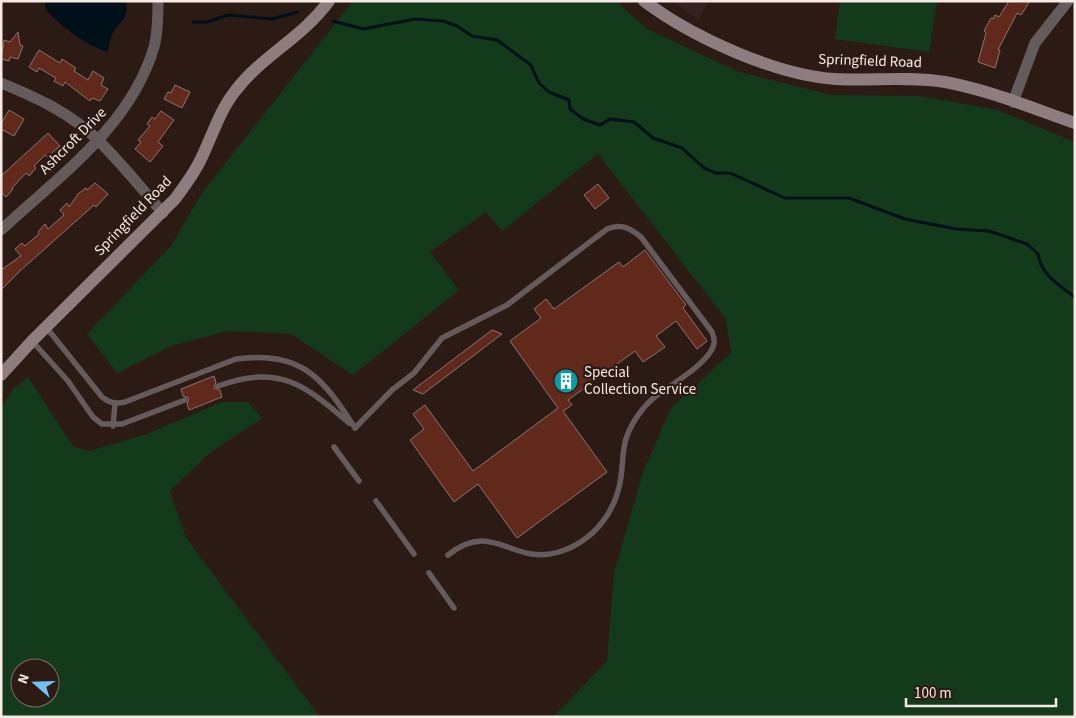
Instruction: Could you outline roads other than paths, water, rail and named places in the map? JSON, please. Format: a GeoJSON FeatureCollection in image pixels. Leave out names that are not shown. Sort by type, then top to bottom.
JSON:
{"type":"FeatureCollection","features":[{"type":"Feature","properties":{"kind":"street","name":"Ashcroft Drive"},"geometry":{"type":"LineString","coordinates":[[1,230],[98,140],[119,117],[144,71],[156,37],[158,1]]}},
{"type":"Feature","properties":{"kind":"street","name":"Springfield Road"},"geometry":{"type":"LineString","coordinates":[[1,375],[46,327],[163,213],[194,172],[219,118],[235,91],[266,60],[312,23],[329,1]]}},
{"type":"Feature","properties":{"kind":"street","name":"Springfield Road"},"geometry":{"type":"LineString","coordinates":[[644,1],[672,21],[717,44],[796,72],[835,78],[904,78],[938,81],[975,89],[1075,123]]}},
{"type":"Feature","properties":{"kind":"street"},"geometry":{"type":"LineString","coordinates":[[1013,102],[1035,43],[1068,1]]}},
{"type":"Feature","properties":{"kind":"street"},"geometry":{"type":"LineString","coordinates":[[1,82],[59,110],[98,140],[163,213]]}},
{"type":"Feature","properties":{"kind":"lane"},"geometry":{"type":"LineString","coordinates":[[355,428],[392,390],[414,373],[442,338],[507,305],[607,229],[614,226],[632,229],[641,237],[712,332],[714,343],[705,360],[651,400],[630,430],[627,436],[616,500],[597,530],[579,544],[559,552],[540,555],[523,554],[488,541],[475,540],[459,546],[448,555]]}},
{"type":"Feature","properties":{"kind":"lane"},"geometry":{"type":"LineString","coordinates":[[46,327],[102,397],[115,404],[126,402],[236,359],[256,356],[292,363],[317,377],[331,390],[355,428]]}},
{"type":"Feature","properties":{"kind":"lane"},"geometry":{"type":"LineString","coordinates":[[32,341],[68,381],[93,416],[102,424],[113,426],[138,419],[185,400]]}},
{"type":"Feature","properties":{"kind":"lane"},"geometry":{"type":"LineString","coordinates":[[218,386],[238,379],[260,377],[291,381],[317,395],[355,428]]}},
{"type":"Feature","properties":{"kind":"lane"},"geometry":{"type":"LineString","coordinates":[[113,426],[115,404]]}},
{"type":"Feature","properties":{"kind":"lane"},"geometry":{"type":"LineString","coordinates":[[334,447],[359,481]]}},
{"type":"Feature","properties":{"kind":"lane"},"geometry":{"type":"LineString","coordinates":[[376,501],[414,554]]}},
{"type":"Feature","properties":{"kind":"lane"},"geometry":{"type":"LineString","coordinates":[[429,573],[454,608]]}},
{"type":"Feature","properties":{"kind":"waterway"},"geometry":{"type":"LineString","coordinates":[[193,22],[207,22],[228,15],[272,19],[298,12]]}},
{"type":"Feature","properties":{"kind":"waterway"},"geometry":{"type":"LineString","coordinates":[[333,21],[363,29],[415,19],[443,21],[457,26],[472,36],[497,40],[531,65],[539,83],[549,92],[569,100],[570,109],[583,119],[600,125],[610,119],[634,122],[653,138],[682,148],[704,168],[716,173],[730,173],[785,198],[849,198],[905,219],[956,229],[989,231],[1027,244],[1038,254],[1047,274],[1075,297]]}},
{"type":"Feature","properties":{"kind":"place","name":"Special Collection Service"},"geometry":{"type":"Point","coordinates":[566,381]}}]}
